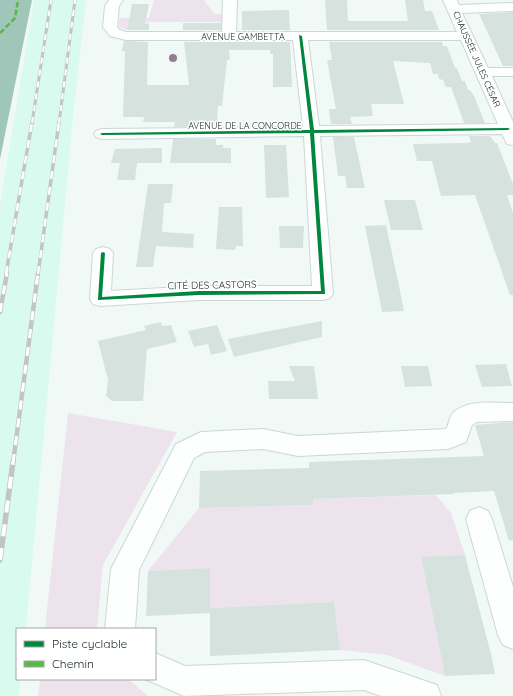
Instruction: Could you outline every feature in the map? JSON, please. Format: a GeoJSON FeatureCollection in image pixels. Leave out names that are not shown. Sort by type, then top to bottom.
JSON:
{"type":"FeatureCollection","features":[{"type":"Feature","properties":{"kind":"street","name":"AVENUE GAMBETTA"},"geometry":{"type":"LineString","coordinates":[[116,0],[112,6],[110,27],[115,33],[126,36],[467,36]]}},
{"type":"Feature","properties":{"kind":"street"},"geometry":{"type":"LineString","coordinates":[[229,36],[230,0]]}},
{"type":"Feature","properties":{"kind":"street"},"geometry":{"type":"LineString","coordinates":[[452,4],[513,7]]}},
{"type":"Feature","properties":{"kind":"street","name":"CHAUSSÉE JULES CÉSAR"},"geometry":{"type":"LineString","coordinates":[[452,4],[511,134]]}},
{"type":"Feature","properties":{"kind":"street"},"geometry":{"type":"LineString","coordinates":[[300,36],[312,132]]}},
{"type":"Feature","properties":{"kind":"street"},"geometry":{"type":"LineString","coordinates":[[484,72],[513,72]]}},
{"type":"Feature","properties":{"kind":"street","name":"AVENUE DE LA CONCORDE"},"geometry":{"type":"LineString","coordinates":[[102,134],[312,132],[511,134]]}},
{"type":"Feature","properties":{"kind":"street","name":"CITÉ DES CASTORS"},"geometry":{"type":"LineString","coordinates":[[103,254],[100,299],[199,292],[322,293],[312,132]]}},
{"type":"Feature","properties":{"kind":"street"},"geometry":{"type":"LineString","coordinates":[[120,628],[125,568],[185,451],[201,442],[263,439],[298,446],[448,439],[457,435],[462,419],[474,413],[513,412]]}},
{"type":"Feature","properties":{"kind":"street"},"geometry":{"type":"LineString","coordinates":[[479,519],[513,635]]}},
{"type":"Feature","properties":{"kind":"street"},"geometry":{"type":"LineString","coordinates":[[156,668],[185,681],[364,675],[426,696]]}},
{"type":"Feature","properties":{"kind":"shaded area"},"geometry":{"type":"Polygon","coordinates":[[[0,0],[32,0],[0,159],[0,0]]]}},
{"type":"Feature","properties":{"kind":"shaded area"},"geometry":{"type":"Polygon","coordinates":[[[34,0],[86,0],[73,116],[26,628],[16,628],[16,680],[20,680],[19,696],[0,696],[0,205],[34,0]]]}},
{"type":"Feature","properties":{"kind":"shaded area"},"geometry":{"type":"Polygon","coordinates":[[[154,0],[204,0],[214,14],[225,14],[226,22],[140,22],[128,30],[119,27],[119,18],[149,18],[154,0]]]}},
{"type":"Feature","properties":{"kind":"shaded area"},"geometry":{"type":"Polygon","coordinates":[[[68,413],[177,432],[103,565],[97,628],[45,628],[68,413]]]}},
{"type":"Feature","properties":{"kind":"shaded area"},"geometry":{"type":"Polygon","coordinates":[[[436,495],[451,513],[465,555],[421,558],[445,676],[387,655],[340,650],[334,602],[210,608],[209,568],[148,571],[199,508],[313,505],[313,499],[436,495]]]}},
{"type":"Feature","properties":{"kind":"shaded area"},"geometry":{"type":"Polygon","coordinates":[[[40,680],[129,680],[148,696],[38,696],[40,680]]]}},
{"type":"Feature","properties":{"kind":"building"},"geometry":{"type":"Polygon","coordinates":[[[325,0],[347,0],[348,21],[408,21],[405,0],[423,0],[425,11],[432,11],[439,30],[327,30],[325,0]]]}},
{"type":"Feature","properties":{"kind":"building"},"geometry":{"type":"Polygon","coordinates":[[[132,4],[149,4],[145,24],[149,23],[149,30],[127,30],[132,4]]]}},
{"type":"Feature","properties":{"kind":"building"},"geometry":{"type":"Polygon","coordinates":[[[289,10],[290,30],[242,30],[242,11],[289,10]]]}},
{"type":"Feature","properties":{"kind":"building"},"geometry":{"type":"Polygon","coordinates":[[[513,12],[513,66],[503,66],[479,14],[513,12]]]}},
{"type":"Feature","properties":{"kind":"building"},"geometry":{"type":"Polygon","coordinates":[[[183,23],[221,23],[221,30],[183,30],[183,23]]]}},
{"type":"Feature","properties":{"kind":"building"},"geometry":{"type":"Polygon","coordinates":[[[124,41],[148,42],[147,85],[189,85],[184,42],[290,42],[292,87],[273,87],[273,54],[270,54],[270,50],[229,50],[230,60],[227,60],[222,106],[218,106],[217,126],[174,127],[175,122],[143,122],[144,117],[123,117],[125,51],[122,51],[124,41]]]}},
{"type":"Feature","properties":{"kind":"building"},"geometry":{"type":"Polygon","coordinates":[[[329,42],[442,42],[443,46],[447,46],[455,68],[457,68],[462,81],[465,81],[468,90],[470,90],[474,96],[485,123],[464,123],[451,87],[446,87],[443,80],[439,79],[438,74],[433,74],[430,63],[393,61],[404,104],[371,104],[373,116],[350,117],[352,124],[331,124],[329,109],[336,109],[327,60],[332,60],[329,42]]]}},
{"type":"Feature","properties":{"kind":"building"},"geometry":{"type":"Polygon","coordinates":[[[469,136],[490,136],[495,143],[497,143],[513,184],[513,195],[507,195],[513,213],[513,295],[510,295],[475,195],[441,196],[432,161],[417,161],[413,144],[466,143],[471,142],[469,136]]]}},
{"type":"Feature","properties":{"kind":"building"},"geometry":{"type":"Polygon","coordinates":[[[333,137],[354,137],[365,188],[347,188],[345,176],[338,176],[333,137]]]}},
{"type":"Feature","properties":{"kind":"building"},"geometry":{"type":"Polygon","coordinates":[[[173,139],[216,139],[216,145],[223,145],[223,148],[231,148],[231,163],[170,163],[173,139]]]}},
{"type":"Feature","properties":{"kind":"building"},"geometry":{"type":"Polygon","coordinates":[[[264,145],[286,145],[289,197],[266,198],[264,145]]]}},
{"type":"Feature","properties":{"kind":"building"},"geometry":{"type":"Polygon","coordinates":[[[162,148],[162,163],[137,163],[135,180],[117,180],[120,163],[111,163],[115,149],[162,148]]]}},
{"type":"Feature","properties":{"kind":"building"},"geometry":{"type":"Polygon","coordinates":[[[148,184],[173,184],[171,203],[164,203],[162,232],[194,234],[193,248],[156,246],[153,267],[136,267],[148,184]]]}},
{"type":"Feature","properties":{"kind":"building"},"geometry":{"type":"Polygon","coordinates":[[[384,200],[415,200],[423,230],[391,230],[384,200]]]}},
{"type":"Feature","properties":{"kind":"building"},"geometry":{"type":"Polygon","coordinates":[[[219,207],[242,207],[243,246],[236,246],[235,250],[216,249],[219,207]]]}},
{"type":"Feature","properties":{"kind":"building"},"geometry":{"type":"Polygon","coordinates":[[[386,225],[404,311],[382,312],[365,226],[386,225]]]}},
{"type":"Feature","properties":{"kind":"building"},"geometry":{"type":"Polygon","coordinates":[[[279,226],[304,226],[303,248],[280,248],[279,226]]]}},
{"type":"Feature","properties":{"kind":"building"},"geometry":{"type":"Polygon","coordinates":[[[322,321],[322,337],[234,357],[228,339],[322,321]]]}},
{"type":"Feature","properties":{"kind":"building"},"geometry":{"type":"Polygon","coordinates":[[[161,322],[162,326],[171,325],[177,342],[147,349],[143,401],[112,401],[106,396],[108,380],[98,341],[146,330],[144,326],[161,322]]]}},
{"type":"Feature","properties":{"kind":"building"},"geometry":{"type":"Polygon","coordinates":[[[217,325],[227,351],[211,355],[208,344],[194,347],[188,331],[217,325]]]}},
{"type":"Feature","properties":{"kind":"building"},"geometry":{"type":"Polygon","coordinates":[[[506,364],[512,386],[482,387],[475,365],[506,364]]]}},
{"type":"Feature","properties":{"kind":"building"},"geometry":{"type":"Polygon","coordinates":[[[289,366],[314,366],[318,399],[269,399],[268,381],[295,381],[289,366]]]}},
{"type":"Feature","properties":{"kind":"building"},"geometry":{"type":"Polygon","coordinates":[[[401,366],[428,366],[432,386],[405,387],[401,366]]]}},
{"type":"Feature","properties":{"kind":"building"},"geometry":{"type":"Polygon","coordinates":[[[513,422],[513,540],[509,541],[494,491],[453,493],[454,494],[313,499],[313,505],[199,508],[200,471],[309,468],[309,462],[484,456],[475,425],[513,422]]]}},
{"type":"Feature","properties":{"kind":"building"},"geometry":{"type":"Polygon","coordinates":[[[465,555],[495,674],[445,676],[421,557],[465,555]]]}},
{"type":"Feature","properties":{"kind":"building"},"geometry":{"type":"Polygon","coordinates":[[[210,568],[210,608],[334,602],[340,650],[210,656],[210,613],[146,616],[148,571],[210,568]]]}},
{"type":"Feature","properties":{"kind":"railway"},"geometry":{"type":"LineString","coordinates":[[32,123],[51,0]]}},
{"type":"Feature","properties":{"kind":"railway"},"geometry":{"type":"LineString","coordinates":[[59,123],[75,0]]}},
{"type":"Feature","properties":{"kind":"railway"},"geometry":{"type":"LineString","coordinates":[[6,274],[32,122]]}},
{"type":"Feature","properties":{"kind":"railway"},"geometry":{"type":"LineString","coordinates":[[38,274],[59,122]]}},
{"type":"Feature","properties":{"kind":"railway"},"geometry":{"type":"LineString","coordinates":[[0,312],[7,273]]}},
{"type":"Feature","properties":{"kind":"railway"},"geometry":{"type":"LineString","coordinates":[[13,463],[38,273]]}},
{"type":"Feature","properties":{"kind":"railway"},"geometry":{"type":"LineString","coordinates":[[0,560],[13,462]]}},
{"type":"Feature","properties":{"kind":"marked path"},"geometry":{"type":"LineString","coordinates":[[0,33],[15,18],[18,0]]}},
{"type":"Feature","properties":{"kind":"cycle path"},"geometry":{"type":"LineString","coordinates":[[103,253],[100,299],[199,293],[323,293],[312,133],[300,36]]}},
{"type":"Feature","properties":{"kind":"cycle path"},"geometry":{"type":"LineString","coordinates":[[102,134],[508,129]]}}]}
